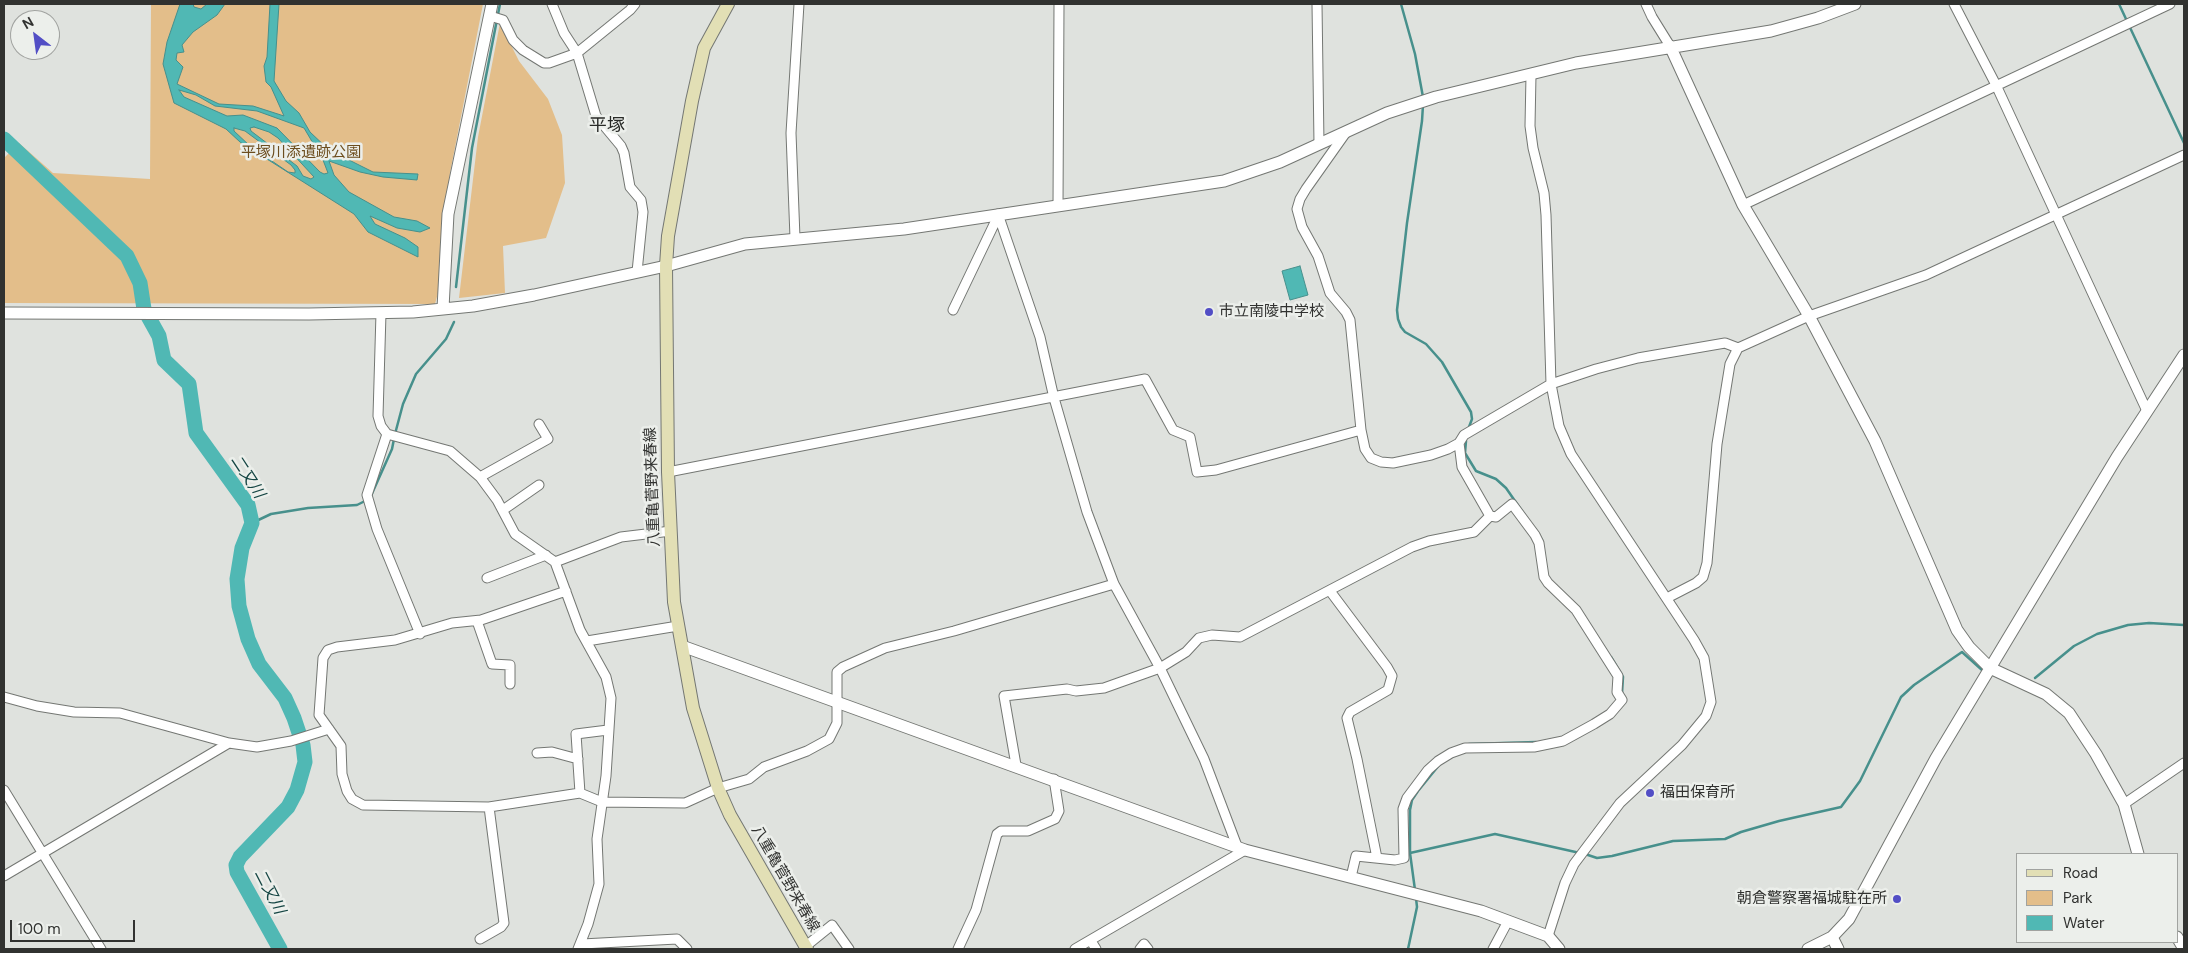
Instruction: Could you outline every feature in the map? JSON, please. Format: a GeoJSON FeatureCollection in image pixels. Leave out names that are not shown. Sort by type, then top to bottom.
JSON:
{"type":"FeatureCollection","features":[{"type":"Feature","properties":{"kind":"main road","name":"八重亀菅野来春線"},"geometry":{"type":"LineString","coordinates":[[728,4],[704,48],[692,101],[668,236],[666,266],[668,472],[674,602],[693,708],[718,788],[730,815],[806,948]]}},
{"type":"Feature","properties":{"kind":"street"},"geometry":{"type":"LineString","coordinates":[[443,308],[448,214],[492,4]]}},
{"type":"Feature","properties":{"kind":"street"},"geometry":{"type":"LineString","coordinates":[[552,4],[564,33],[577,53],[596,116],[621,146],[630,187],[641,200],[643,212],[637,272]]}},
{"type":"Feature","properties":{"kind":"street"},"geometry":{"type":"LineString","coordinates":[[490,16],[503,20],[513,40],[523,50],[544,63],[560,60],[577,53],[635,4]]}},
{"type":"Feature","properties":{"kind":"street"},"geometry":{"type":"LineString","coordinates":[[795,238],[791,133],[799,4]]}},
{"type":"Feature","properties":{"kind":"street"},"geometry":{"type":"LineString","coordinates":[[1058,206],[1059,4]]}},
{"type":"Feature","properties":{"kind":"street"},"geometry":{"type":"LineString","coordinates":[[1317,4],[1319,144]]}},
{"type":"Feature","properties":{"kind":"street"},"geometry":{"type":"LineString","coordinates":[[1646,4],[1670,46],[1743,205],[1809,316],[1875,441],[1957,630],[1969,647],[1990,668],[2046,694],[2069,713],[2096,754],[2124,804],[2138,853]]}},
{"type":"Feature","properties":{"kind":"street"},"geometry":{"type":"LineString","coordinates":[[4,313],[381,313],[473,306],[534,295],[666,266],[745,244],[904,229],[1224,181],[1280,162],[1387,113],[1423,102],[1576,63],[1670,46],[1771,31],[1818,18],[1855,4]]}},
{"type":"Feature","properties":{"kind":"street"},"geometry":{"type":"LineString","coordinates":[[1954,4],[1996,85],[2146,411]]}},
{"type":"Feature","properties":{"kind":"street"},"geometry":{"type":"LineString","coordinates":[[1743,205],[2170,4]]}},
{"type":"Feature","properties":{"kind":"street"},"geometry":{"type":"LineString","coordinates":[[1531,75],[1530,126],[1544,194],[1551,384],[1559,426],[1564,442],[1667,598],[1704,658],[1711,702],[1706,716],[1682,745],[1620,803],[1574,864],[1565,883],[1548,936]]}},
{"type":"Feature","properties":{"kind":"street"},"geometry":{"type":"LineString","coordinates":[[1347,131],[1306,189],[1297,209],[1302,227],[1318,256],[1330,293],[1346,312],[1350,320],[1361,430],[1365,449],[1371,458],[1381,462],[1393,463],[1431,455],[1459,443],[1464,435],[1551,384],[1638,358],[1725,343],[1738,348]]}},
{"type":"Feature","properties":{"kind":"street"},"geometry":{"type":"LineString","coordinates":[[1667,598],[1696,583],[1703,577],[1705,570],[1717,444],[1730,364],[1738,348],[1809,316],[1926,275],[2184,155]]}},
{"type":"Feature","properties":{"kind":"street"},"geometry":{"type":"LineString","coordinates":[[953,310],[998,215]]}},
{"type":"Feature","properties":{"kind":"street"},"geometry":{"type":"LineString","coordinates":[[998,215],[1040,337],[1054,398],[1086,512],[1114,584],[1160,668],[1204,759],[1241,848]]}},
{"type":"Feature","properties":{"kind":"street"},"geometry":{"type":"LineString","coordinates":[[381,313],[378,416],[387,434],[367,495],[377,529],[420,634]]}},
{"type":"Feature","properties":{"kind":"street"},"geometry":{"type":"LineString","coordinates":[[1808,949],[1832,938],[1849,919],[1936,758],[2146,411],[2184,355]]}},
{"type":"Feature","properties":{"kind":"street"},"geometry":{"type":"LineString","coordinates":[[668,472],[1146,379],[1173,430],[1190,437],[1197,472],[1216,470],[1361,430]]}},
{"type":"Feature","properties":{"kind":"street"},"geometry":{"type":"LineString","coordinates":[[480,477],[548,439],[539,424]]}},
{"type":"Feature","properties":{"kind":"street"},"geometry":{"type":"LineString","coordinates":[[387,434],[450,451],[480,477],[515,534],[555,562],[580,630],[606,677],[611,698],[606,776],[598,839],[599,884],[580,947],[677,939],[687,949]]}},
{"type":"Feature","properties":{"kind":"street"},"geometry":{"type":"LineString","coordinates":[[1459,443],[1462,467],[1490,516]]}},
{"type":"Feature","properties":{"kind":"street"},"geometry":{"type":"LineString","coordinates":[[502,510],[540,486]]}},
{"type":"Feature","properties":{"kind":"street"},"geometry":{"type":"LineString","coordinates":[[1351,877],[1356,856],[1395,860],[1404,858],[1403,809],[1407,798],[1428,770],[1438,761],[1451,753],[1465,748],[1534,747],[1563,741],[1602,719],[1622,700],[1617,692],[1618,676],[1576,610],[1544,577],[1539,543],[1536,536],[1512,504],[1496,517],[1490,516]]}},
{"type":"Feature","properties":{"kind":"street"},"geometry":{"type":"LineString","coordinates":[[1016,766],[1004,696],[1067,689],[1076,691],[1104,688],[1160,668],[1186,652],[1199,638],[1212,635],[1240,638],[1412,547],[1429,541],[1474,532],[1490,516]]}},
{"type":"Feature","properties":{"kind":"street"},"geometry":{"type":"LineString","coordinates":[[555,562],[620,537],[671,531]]}},
{"type":"Feature","properties":{"kind":"street"},"geometry":{"type":"LineString","coordinates":[[488,578],[546,555]]}},
{"type":"Feature","properties":{"kind":"street"},"geometry":{"type":"LineString","coordinates":[[566,591],[477,621],[452,623],[395,640],[337,647],[328,650],[323,658],[319,715],[340,746],[342,774],[347,791],[352,799],[363,805],[489,807],[580,793],[602,802],[685,803],[718,788],[749,779],[764,767],[807,751],[829,739],[837,723],[837,672],[843,667],[885,648],[934,634],[954,631],[1114,584]]}},
{"type":"Feature","properties":{"kind":"street"},"geometry":{"type":"LineString","coordinates":[[1330,591],[1392,676],[1388,690],[1350,712],[1347,718],[1377,858]]}},
{"type":"Feature","properties":{"kind":"street"},"geometry":{"type":"LineString","coordinates":[[477,621],[492,664],[510,664],[510,684]]}},
{"type":"Feature","properties":{"kind":"street"},"geometry":{"type":"LineString","coordinates":[[587,642],[678,626]]}},
{"type":"Feature","properties":{"kind":"street"},"geometry":{"type":"LineString","coordinates":[[682,646],[1241,848],[1481,911],[1548,936],[1559,949]]}},
{"type":"Feature","properties":{"kind":"street"},"geometry":{"type":"LineString","coordinates":[[4,697],[37,706],[74,712],[120,713],[229,743],[257,747],[291,741],[329,729]]}},
{"type":"Feature","properties":{"kind":"street"},"geometry":{"type":"LineString","coordinates":[[580,793],[576,734],[608,730]]}},
{"type":"Feature","properties":{"kind":"street"},"geometry":{"type":"LineString","coordinates":[[4,876],[229,743]]}},
{"type":"Feature","properties":{"kind":"street"},"geometry":{"type":"LineString","coordinates":[[537,753],[552,752],[578,759]]}},
{"type":"Feature","properties":{"kind":"street"},"geometry":{"type":"LineString","coordinates":[[2124,804],[2184,763]]}},
{"type":"Feature","properties":{"kind":"street"},"geometry":{"type":"LineString","coordinates":[[958,949],[976,910],[997,834],[1000,831],[1028,831],[1055,819],[1059,812],[1054,779]]}},
{"type":"Feature","properties":{"kind":"street"},"geometry":{"type":"LineString","coordinates":[[4,790],[101,949]]}},
{"type":"Feature","properties":{"kind":"street"},"geometry":{"type":"LineString","coordinates":[[480,939],[501,927],[504,923],[489,807]]}},
{"type":"Feature","properties":{"kind":"street"},"geometry":{"type":"LineString","coordinates":[[1075,949],[1241,848]]}},
{"type":"Feature","properties":{"kind":"street"},"geometry":{"type":"LineString","coordinates":[[1493,949],[1508,921]]}},
{"type":"Feature","properties":{"kind":"street"},"geometry":{"type":"LineString","coordinates":[[806,948],[832,925],[849,949]]}},
{"type":"Feature","properties":{"kind":"street"},"geometry":{"type":"LineString","coordinates":[[1832,938],[1838,949]]}},
{"type":"Feature","properties":{"kind":"street"},"geometry":{"type":"LineString","coordinates":[[1091,940],[1096,949]]}},
{"type":"Feature","properties":{"kind":"street"},"geometry":{"type":"LineString","coordinates":[[1140,949],[1144,944],[1148,949]]}},
{"type":"Feature","properties":{"kind":"green space","name":"平塚川添遺跡公園"},"geometry":{"type":"Polygon","coordinates":[[[151,4],[483,4],[450,173],[438,293],[435,304],[4,303],[4,158],[19,143],[53,173],[150,179],[151,4]]]}},
{"type":"Feature","properties":{"kind":"green space"},"geometry":{"type":"Polygon","coordinates":[[[500,23],[519,61],[548,99],[562,135],[565,183],[546,238],[503,246],[505,293],[459,298],[478,137],[500,23]]]}},
{"type":"Feature","properties":{"kind":"water"},"geometry":{"type":"Polygon","coordinates":[[[180,4],[193,4],[194,7],[201,9],[207,4],[225,4],[217,15],[193,32],[182,45],[184,52],[177,53],[176,60],[183,67],[177,84],[219,104],[253,106],[284,116],[271,87],[266,82],[264,66],[267,57],[270,4],[279,4],[274,81],[286,101],[299,113],[310,132],[329,150],[373,172],[418,174],[417,180],[383,177],[360,172],[329,161],[334,175],[349,192],[394,217],[417,221],[430,228],[420,232],[397,228],[370,216],[375,224],[405,238],[418,247],[418,257],[368,232],[354,214],[240,142],[226,129],[174,103],[163,64],[167,42],[180,4]],[[179,90],[184,97],[227,116],[243,115],[277,128],[320,172],[328,173],[323,160],[304,128],[257,111],[215,106],[196,95],[179,90]],[[254,127],[250,128],[251,131],[297,166],[303,176],[311,179],[314,177],[278,138],[269,132],[254,127]],[[234,128],[234,131],[250,146],[288,172],[295,173],[291,165],[245,131],[234,128]]]}},
{"type":"Feature","properties":{"kind":"water"},"geometry":{"type":"Polygon","coordinates":[[[1300,266],[1308,295],[1290,300],[1282,271],[1300,266]]]}},
{"type":"Feature","properties":{"kind":"waterway"},"geometry":{"type":"LineString","coordinates":[[456,287],[472,148],[500,4]]}},
{"type":"Feature","properties":{"kind":"waterway"},"geometry":{"type":"LineString","coordinates":[[1401,4],[1415,54],[1423,97]]}},
{"type":"Feature","properties":{"kind":"waterway"},"geometry":{"type":"LineString","coordinates":[[2119,4],[2184,143]]}},
{"type":"Feature","properties":{"kind":"waterway"},"geometry":{"type":"LineString","coordinates":[[1423,105],[1407,223],[1397,310],[1398,319],[1405,332],[1426,344],[1442,362],[1471,412],[1472,419],[1469,427]]}},
{"type":"Feature","properties":{"kind":"waterway","name":"二又川"},"geometry":{"type":"LineString","coordinates":[[4,139],[127,256],[140,283],[144,309],[159,336],[164,360],[189,384],[196,433],[248,505],[252,523],[242,548],[237,579],[239,606],[248,639],[259,664],[285,698],[294,718],[303,745],[305,762],[297,790],[288,807],[240,857],[236,865],[237,872],[280,949]]}},
{"type":"Feature","properties":{"kind":"waterway"},"geometry":{"type":"LineString","coordinates":[[395,434],[403,404],[416,374],[446,339],[454,322]]}},
{"type":"Feature","properties":{"kind":"waterway"},"geometry":{"type":"LineString","coordinates":[[370,498],[392,449],[394,439]]}},
{"type":"Feature","properties":{"kind":"waterway"},"geometry":{"type":"LineString","coordinates":[[1466,441],[1465,453],[1476,471],[1496,479],[1506,488],[1542,540]]}},
{"type":"Feature","properties":{"kind":"waterway"},"geometry":{"type":"LineString","coordinates":[[252,523],[271,514],[308,508],[357,505],[365,501]]}},
{"type":"Feature","properties":{"kind":"waterway"},"geometry":{"type":"LineString","coordinates":[[2035,678],[2074,646],[2097,634],[2128,625],[2149,623],[2184,625]]}},
{"type":"Feature","properties":{"kind":"waterway"},"geometry":{"type":"LineString","coordinates":[[1585,854],[1597,858],[1673,841],[1725,839],[1741,832],[1779,821],[1841,807],[1860,781],[1901,697],[1914,685],[1962,652],[1982,670]]}},
{"type":"Feature","properties":{"kind":"waterway"},"geometry":{"type":"LineString","coordinates":[[1611,657],[1623,677],[1622,693]]}},
{"type":"Feature","properties":{"kind":"waterway"},"geometry":{"type":"LineString","coordinates":[[1469,744],[1536,742]]}},
{"type":"Feature","properties":{"kind":"waterway"},"geometry":{"type":"LineString","coordinates":[[1415,890],[1410,853],[1410,810],[1412,800],[1440,764]]}},
{"type":"Feature","properties":{"kind":"waterway"},"geometry":{"type":"LineString","coordinates":[[1410,853],[1495,834],[1580,853]]}},
{"type":"Feature","properties":{"kind":"waterway"},"geometry":{"type":"LineString","coordinates":[[1408,949],[1417,907],[1416,898]]}},
{"type":"Feature","properties":{"kind":"place","name":"市立南陵中学校"},"geometry":{"type":"Point","coordinates":[1209,312]}},
{"type":"Feature","properties":{"kind":"place","name":"福田保育所"},"geometry":{"type":"Point","coordinates":[1650,793]}},
{"type":"Feature","properties":{"kind":"place","name":"朝倉警察署福城駐在所"},"geometry":{"type":"Point","coordinates":[1897,899]}},
{"type":"Feature","properties":{"kind":"district","name":"平塚"},"geometry":{"type":"Point","coordinates":[607,126]}}]}
